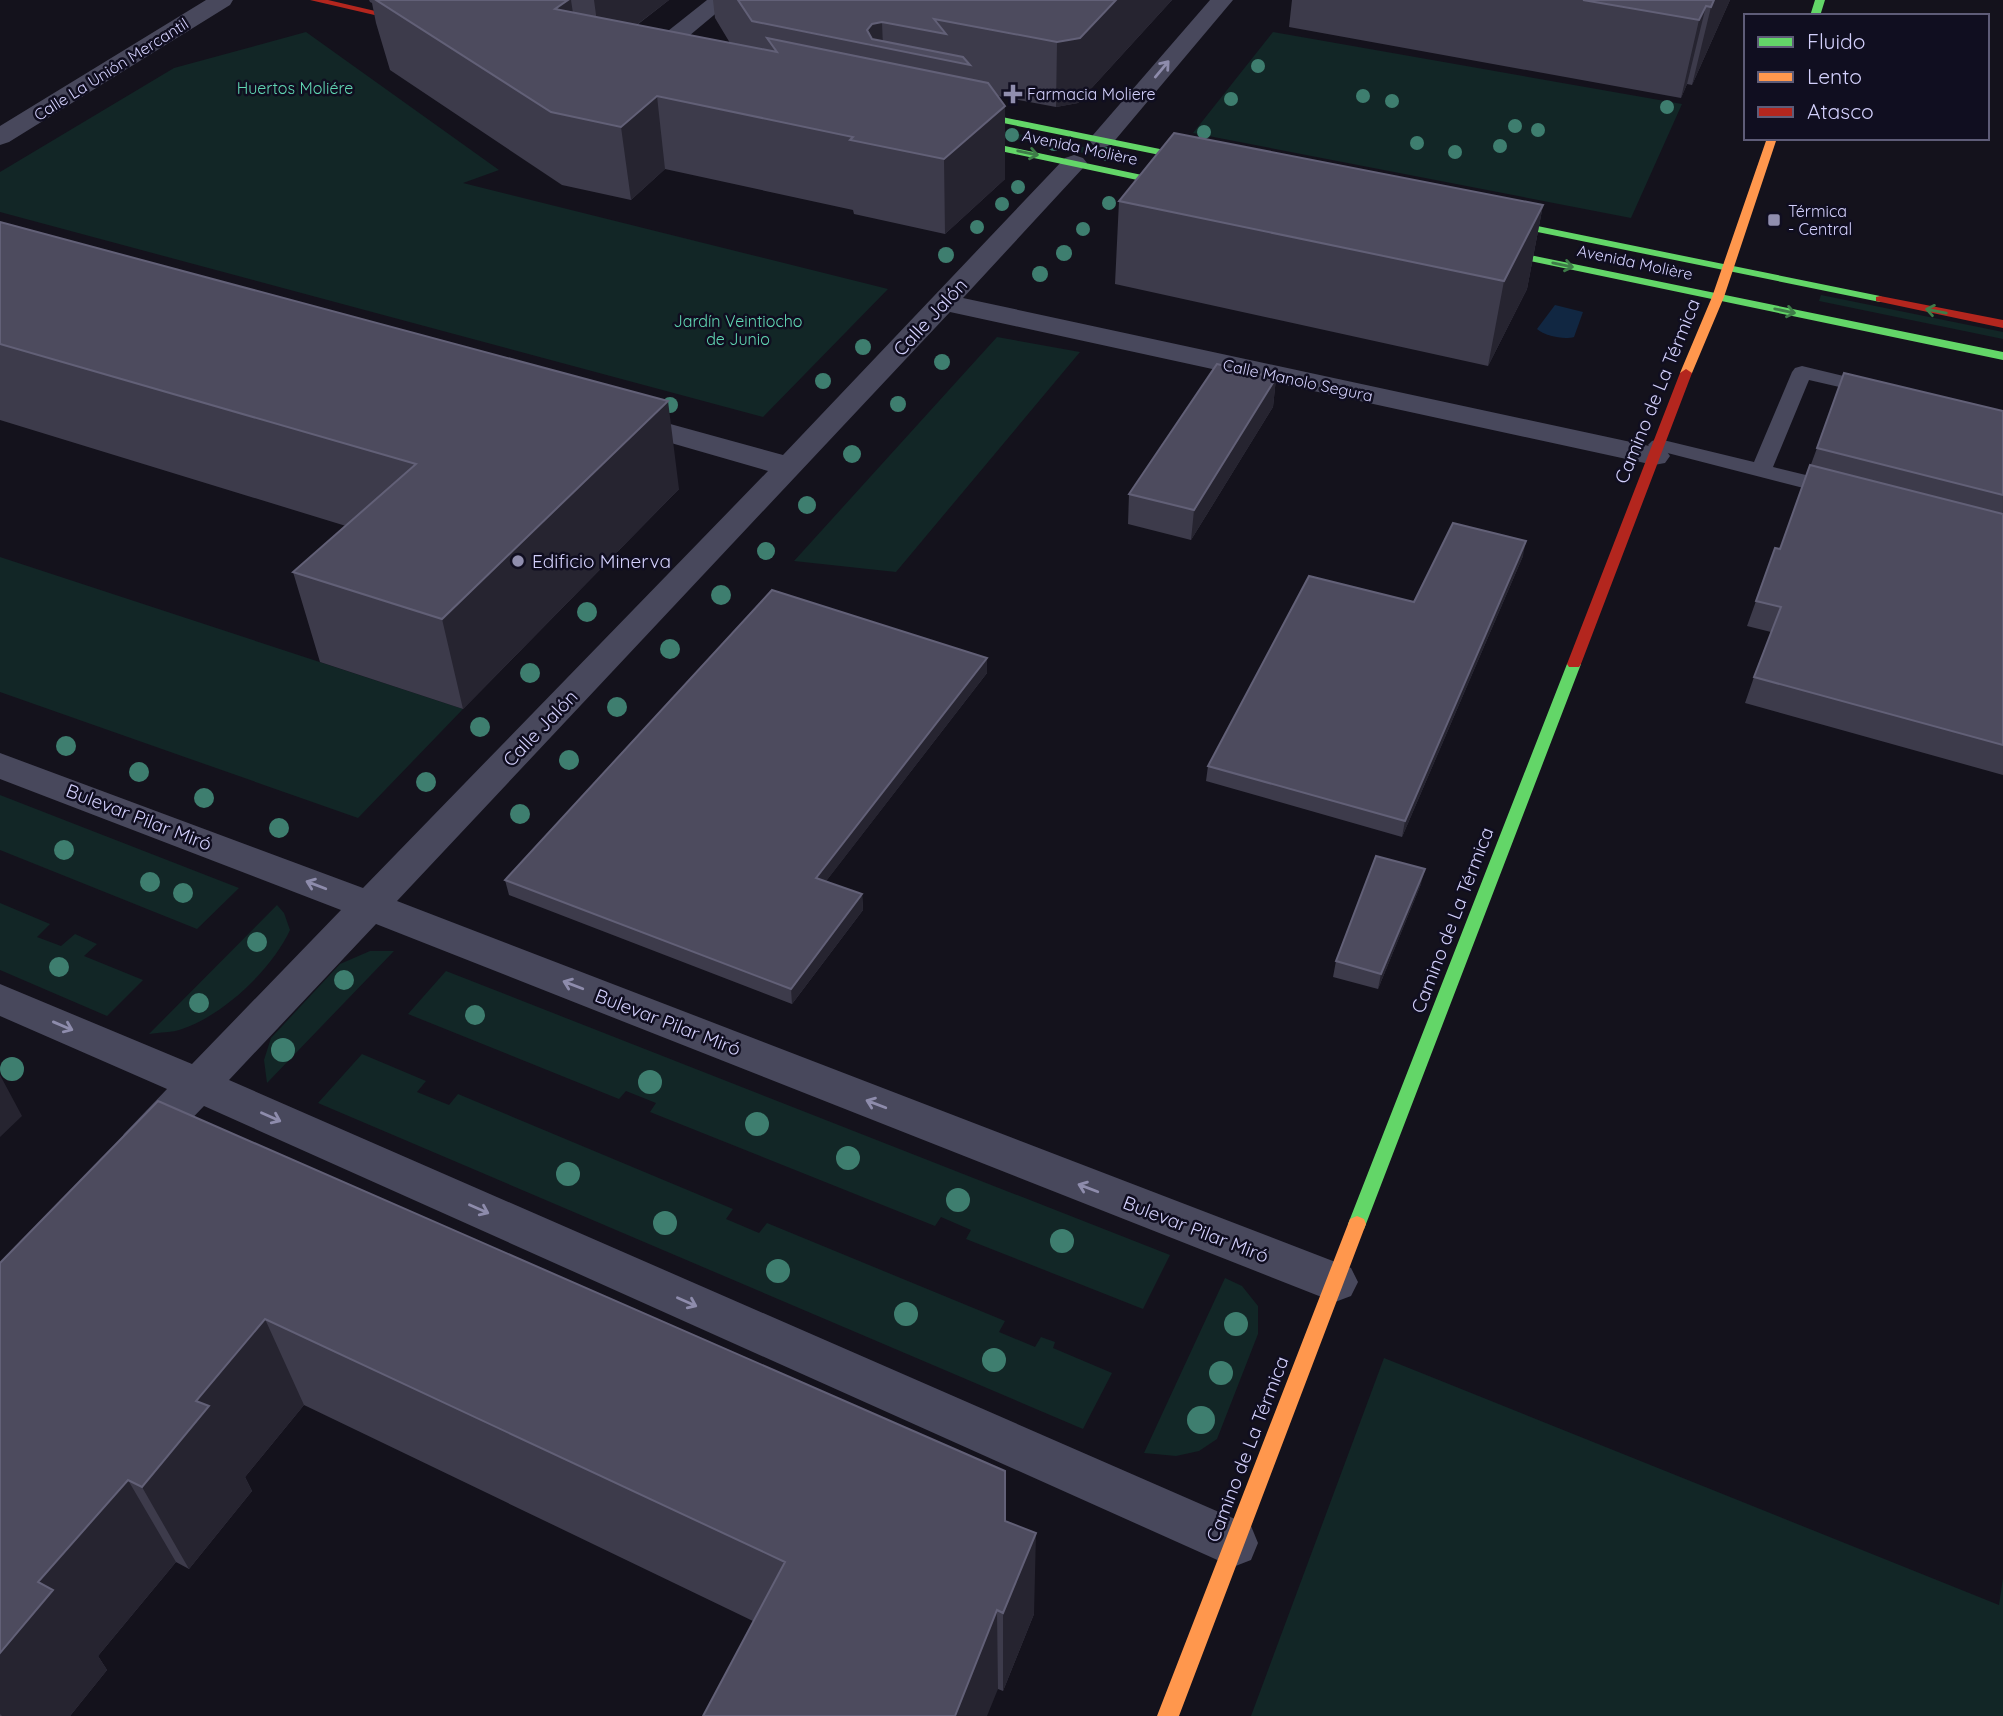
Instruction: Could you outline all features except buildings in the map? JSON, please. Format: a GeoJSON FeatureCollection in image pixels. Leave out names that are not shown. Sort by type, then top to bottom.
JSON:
{"type":"FeatureCollection","features":[{"type":"Feature","properties":{"kind":"main road"},"geometry":{"type":"LineString","coordinates":[[315,0],[435,27]]}},
{"type":"Feature","properties":{"kind":"main road"},"geometry":{"type":"LineString","coordinates":[[650,50],[681,56]]}},
{"type":"Feature","properties":{"kind":"main road","name":"Avenida Molière"},"geometry":{"type":"LineString","coordinates":[[932,106],[1227,166]]}},
{"type":"Feature","properties":{"kind":"main road","name":"Avenida Molière"},"geometry":{"type":"LineString","coordinates":[[941,135],[1199,190]]}},
{"type":"Feature","properties":{"kind":"main road","name":"Camino de La Térmica"},"geometry":{"type":"LineString","coordinates":[[1168,1716],[1657,451],[1668,414],[1718,297],[1771,140]]}},
{"type":"Feature","properties":{"kind":"main road","name":"Avenida Molière"},"geometry":{"type":"LineString","coordinates":[[1477,217],[2003,324]]}},
{"type":"Feature","properties":{"kind":"main road","name":"Avenida Molière"},"geometry":{"type":"LineString","coordinates":[[1468,245],[2003,356]]}},
{"type":"Feature","properties":{"kind":"street","name":"Calle La Unión Mercantil"},"geometry":{"type":"LineString","coordinates":[[0,137],[222,0]]}},
{"type":"Feature","properties":{"kind":"street"},"geometry":{"type":"LineString","coordinates":[[650,50],[721,0]]}},
{"type":"Feature","properties":{"kind":"street"},"geometry":{"type":"LineString","coordinates":[[1102,140],[1222,0]]}},
{"type":"Feature","properties":{"kind":"street","name":"Calle Jalón"},"geometry":{"type":"LineString","coordinates":[[112,1173],[789,467],[1074,163]]}},
{"type":"Feature","properties":{"kind":"street","name":"Calle Manolo Segura"},"geometry":{"type":"LineString","coordinates":[[943,302],[1657,451]]}},
{"type":"Feature","properties":{"kind":"street"},"geometry":{"type":"LineString","coordinates":[[591,411],[789,467]]}},
{"type":"Feature","properties":{"kind":"street","name":"Bulevar Pilar Miró"},"geometry":{"type":"LineString","coordinates":[[0,765],[368,905],[1335,1282]]}},
{"type":"Feature","properties":{"kind":"street"},"geometry":{"type":"LineString","coordinates":[[0,999],[199,1084],[1233,1543]]}},
{"type":"Feature","properties":{"kind":"lane"},"geometry":{"type":"LineString","coordinates":[[1761,470],[1802,372],[1896,394]]}},
{"type":"Feature","properties":{"kind":"lane"},"geometry":{"type":"LineString","coordinates":[[1657,451],[1761,470],[1855,494]]}},
{"type":"Feature","properties":{"kind":"green space","name":"Jardín Veintiocho de Junio"},"geometry":{"type":"Polygon","coordinates":[[[306,32],[499,170],[463,183],[888,289],[763,417],[0,212],[0,172],[174,68],[306,32]]]}},
{"type":"Feature","properties":{"kind":"green space"},"geometry":{"type":"Polygon","coordinates":[[[1273,32],[1682,104],[1631,218],[1193,133],[1273,32]]]}},
{"type":"Feature","properties":{"kind":"green space"},"geometry":{"type":"Polygon","coordinates":[[[733,77],[1128,156],[1123,161],[727,81],[733,77]]]}},
{"type":"Feature","properties":{"kind":"green space"},"geometry":{"type":"Polygon","coordinates":[[[1821,295],[2003,332],[2003,339],[1819,301],[1821,295]]]}},
{"type":"Feature","properties":{"kind":"green space"},"geometry":{"type":"Polygon","coordinates":[[[997,337],[1080,352],[896,572],[794,561],[997,337]]]}},
{"type":"Feature","properties":{"kind":"green space"},"geometry":{"type":"Polygon","coordinates":[[[0,557],[463,709],[358,818],[0,692],[0,557]]]}},
{"type":"Feature","properties":{"kind":"green space"},"geometry":{"type":"Polygon","coordinates":[[[0,795],[239,888],[197,929],[0,850],[0,795]]]}},
{"type":"Feature","properties":{"kind":"green space"},"geometry":{"type":"Polygon","coordinates":[[[0,903],[50,924],[37,937],[61,946],[75,934],[97,944],[84,956],[143,980],[107,1016],[0,970],[0,903]]]}},
{"type":"Feature","properties":{"kind":"green space"},"geometry":{"type":"Polygon","coordinates":[[[277,905],[284,913],[290,930],[259,975],[230,1002],[198,1022],[178,1030],[149,1034],[277,905]]]}},
{"type":"Feature","properties":{"kind":"green space"},"geometry":{"type":"Polygon","coordinates":[[[370,951],[394,951],[267,1083],[264,1060],[271,1038],[340,964],[370,951]]]}},
{"type":"Feature","properties":{"kind":"green space"},"geometry":{"type":"Polygon","coordinates":[[[446,971],[1170,1255],[1143,1309],[966,1239],[971,1230],[941,1217],[935,1226],[650,1112],[656,1103],[626,1091],[619,1099],[408,1014],[446,971]]]}},
{"type":"Feature","properties":{"kind":"green space"},"geometry":{"type":"Polygon","coordinates":[[[362,1054],[426,1081],[417,1092],[449,1105],[458,1094],[733,1209],[726,1219],[759,1233],[767,1223],[1005,1321],[999,1332],[1035,1347],[1041,1337],[1055,1342],[1053,1348],[1112,1373],[1083,1429],[318,1103],[362,1054]]]}},
{"type":"Feature","properties":{"kind":"green space"},"geometry":{"type":"Polygon","coordinates":[[[1225,1278],[1242,1286],[1258,1306],[1258,1334],[1217,1439],[1199,1451],[1176,1456],[1144,1453],[1225,1278]]]}},
{"type":"Feature","properties":{"kind":"green space"},"geometry":{"type":"Polygon","coordinates":[[[1384,1358],[1999,1605],[2003,1578],[2003,1716],[1251,1716],[1384,1358]]]}},
{"type":"Feature","properties":{"kind":"water"},"geometry":{"type":"Polygon","coordinates":[[[1555,305],[1583,312],[1574,337],[1555,337],[1537,329],[1555,305]]]}},
{"type":"Feature","properties":{"kind":"traffic: fast"},"geometry":{"type":"LineString","coordinates":[[1816,14],[1820,0]]}},
{"type":"Feature","properties":{"kind":"traffic: fast"},"geometry":{"type":"LineString","coordinates":[[953,110],[1209,162]]}},
{"type":"Feature","properties":{"kind":"traffic: fast"},"geometry":{"type":"LineString","coordinates":[[953,138],[1189,188]]}},
{"type":"Feature","properties":{"kind":"traffic: fast"},"geometry":{"type":"LineString","coordinates":[[1488,219],[1880,299]]}},
{"type":"Feature","properties":{"kind":"traffic: fast"},"geometry":{"type":"LineString","coordinates":[[1481,248],[2003,356]]}},
{"type":"Feature","properties":{"kind":"traffic: fast"},"geometry":{"type":"LineString","coordinates":[[1357,1224],[1574,664]]}},
{"type":"Feature","properties":{"kind":"traffic: slow"},"geometry":{"type":"LineString","coordinates":[[1686,373],[1718,297],[1771,140]]}},
{"type":"Feature","properties":{"kind":"traffic: slow"},"geometry":{"type":"LineString","coordinates":[[1168,1716],[1357,1224]]}},
{"type":"Feature","properties":{"kind":"traffic: jam"},"geometry":{"type":"LineString","coordinates":[[315,0],[426,24]]}},
{"type":"Feature","properties":{"kind":"traffic: jam"},"geometry":{"type":"LineString","coordinates":[[1880,299],[2003,324]]}},
{"type":"Feature","properties":{"kind":"traffic: jam"},"geometry":{"type":"LineString","coordinates":[[1574,664],[1686,373]]}},
{"type":"Feature","properties":{"kind":"place","name":"Farmacia Moliere"},"geometry":{"type":"Point","coordinates":[1013,94]}},
{"type":"Feature","properties":{"kind":"place","name":"Térmica - Central"},"geometry":{"type":"Point","coordinates":[1774,220]}},
{"type":"Feature","properties":{"kind":"place","name":"Edificio Minerva"},"geometry":{"type":"Point","coordinates":[518,561]}},
{"type":"Feature","properties":{"kind":"park label","name":"Huertos Moliére"},"geometry":{"type":"Point","coordinates":[295,88]}}]}
